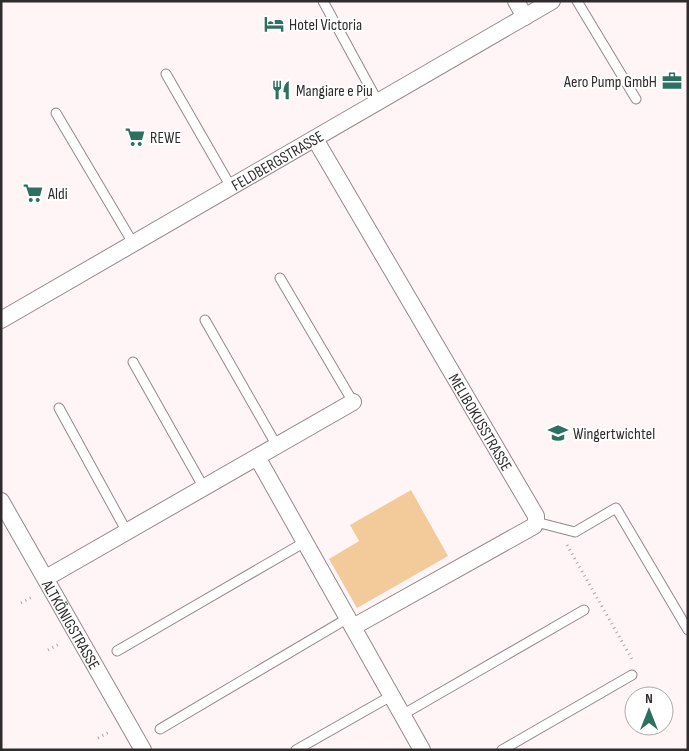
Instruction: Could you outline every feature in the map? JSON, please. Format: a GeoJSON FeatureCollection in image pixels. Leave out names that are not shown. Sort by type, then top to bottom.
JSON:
{"type":"FeatureCollection","features":[{"type":"Feature","properties":{"kind":"street"},"geometry":{"type":"LineString","coordinates":[[516,1],[526,17]]}},
{"type":"Feature","properties":{"kind":"street","name":"FELDBERGSTRASSE"},"geometry":{"type":"LineString","coordinates":[[1,320],[552,1]]}},
{"type":"Feature","properties":{"kind":"street","name":"MELIBOKUSSTRASSE"},"geometry":{"type":"LineString","coordinates":[[315,138],[536,516],[536,522]]}},
{"type":"Feature","properties":{"kind":"street"},"geometry":{"type":"LineString","coordinates":[[46,578],[353,402]]}},
{"type":"Feature","properties":{"kind":"street"},"geometry":{"type":"LineString","coordinates":[[257,457],[422,750]]}},
{"type":"Feature","properties":{"kind":"street","name":"ALTKÖNIGSTRASSE"},"geometry":{"type":"LineString","coordinates":[[1,501],[143,750]]}},
{"type":"Feature","properties":{"kind":"street"},"geometry":{"type":"LineString","coordinates":[[350,623],[534,526],[536,522]]}},
{"type":"Feature","properties":{"kind":"lane"},"geometry":{"type":"LineString","coordinates":[[322,1],[378,102]]}},
{"type":"Feature","properties":{"kind":"lane"},"geometry":{"type":"LineString","coordinates":[[577,1],[636,99]]}},
{"type":"Feature","properties":{"kind":"lane"},"geometry":{"type":"LineString","coordinates":[[166,74],[231,187]]}},
{"type":"Feature","properties":{"kind":"lane"},"geometry":{"type":"LineString","coordinates":[[56,112],[134,243]]}},
{"type":"Feature","properties":{"kind":"lane"},"geometry":{"type":"LineString","coordinates":[[280,278],[353,402]]}},
{"type":"Feature","properties":{"kind":"lane"},"geometry":{"type":"LineString","coordinates":[[205,320],[277,446]]}},
{"type":"Feature","properties":{"kind":"lane"},"geometry":{"type":"LineString","coordinates":[[133,362],[204,488]]}},
{"type":"Feature","properties":{"kind":"lane"},"geometry":{"type":"LineString","coordinates":[[58,408],[127,532]]}},
{"type":"Feature","properties":{"kind":"lane"},"geometry":{"type":"LineString","coordinates":[[536,522],[575,532],[616,508],[688,630]]}},
{"type":"Feature","properties":{"kind":"lane"},"geometry":{"type":"LineString","coordinates":[[117,651],[305,542]]}},
{"type":"Feature","properties":{"kind":"lane"},"geometry":{"type":"LineString","coordinates":[[402,714],[584,610]]}},
{"type":"Feature","properties":{"kind":"lane"},"geometry":{"type":"LineString","coordinates":[[160,729],[350,623]]}},
{"type":"Feature","properties":{"kind":"lane"},"geometry":{"type":"LineString","coordinates":[[502,750],[632,676]]}},
{"type":"Feature","properties":{"kind":"lane"},"geometry":{"type":"LineString","coordinates":[[296,750],[391,696]]}},
{"type":"Feature","properties":{"kind":"path"},"geometry":{"type":"LineString","coordinates":[[557,527],[636,665]]}},
{"type":"Feature","properties":{"kind":"path"},"geometry":{"type":"LineString","coordinates":[[21,604],[37,594]]}},
{"type":"Feature","properties":{"kind":"path"},"geometry":{"type":"LineString","coordinates":[[48,650],[64,641]]}},
{"type":"Feature","properties":{"kind":"path"},"geometry":{"type":"LineString","coordinates":[[98,738],[115,728]]}},
{"type":"Feature","properties":{"kind":"shaded area"},"geometry":{"type":"Polygon","coordinates":[[[411,490],[448,556],[357,608],[329,559],[359,541],[350,525],[411,490]]]}},
{"type":"Feature","properties":{"kind":"place","name":"Hotel Victoria"},"geometry":{"type":"Point","coordinates":[274,24]}},
{"type":"Feature","properties":{"kind":"place","name":"Aero Pump GmbH"},"geometry":{"type":"Point","coordinates":[672,81]}},
{"type":"Feature","properties":{"kind":"place","name":"Mangiare e Piu"},"geometry":{"type":"Point","coordinates":[281,90]}},
{"type":"Feature","properties":{"kind":"place","name":"REWE"},"geometry":{"type":"Point","coordinates":[135,137]}},
{"type":"Feature","properties":{"kind":"place","name":"Aldi"},"geometry":{"type":"Point","coordinates":[33,193]}},
{"type":"Feature","properties":{"kind":"place","name":"Wingertwichtel"},"geometry":{"type":"Point","coordinates":[558,433]}}]}
